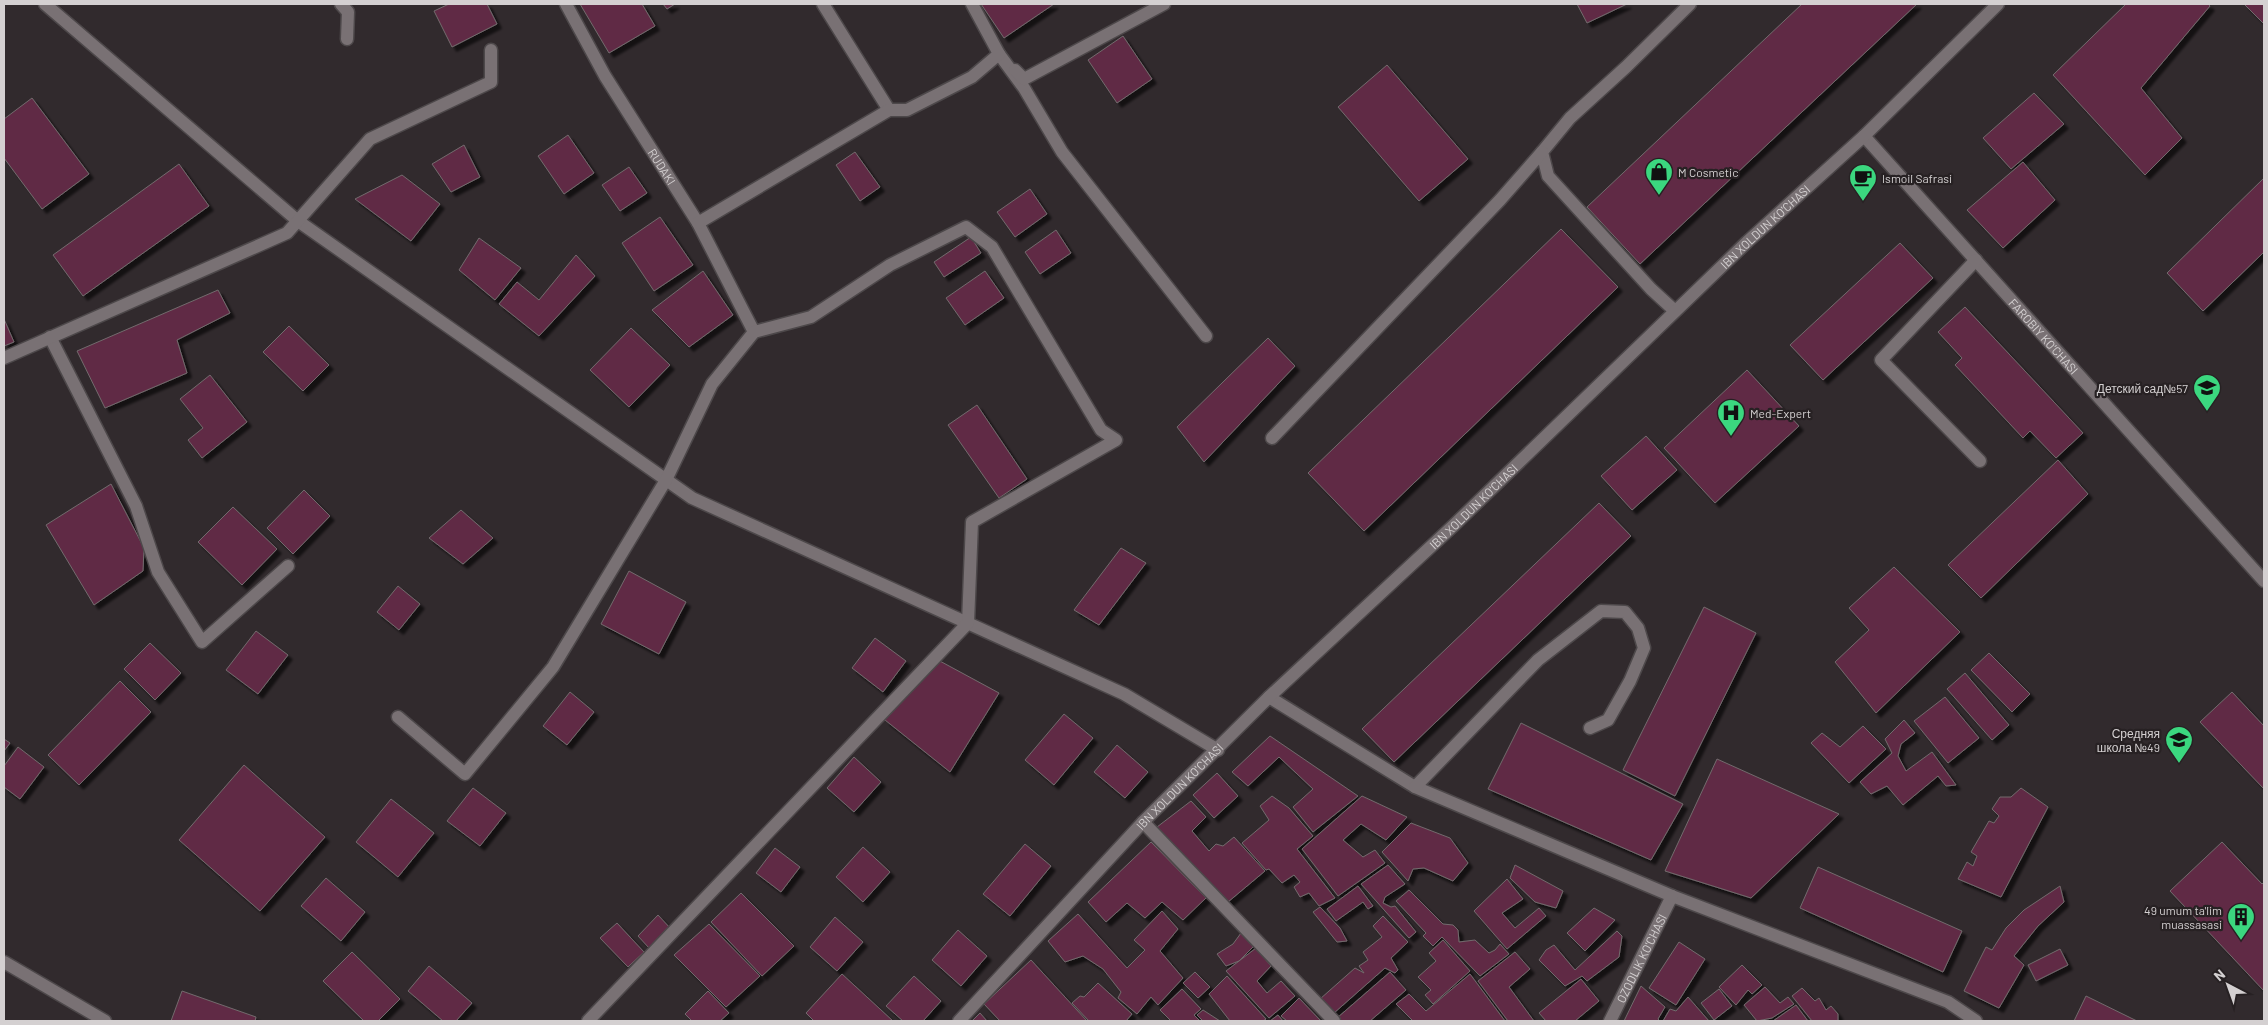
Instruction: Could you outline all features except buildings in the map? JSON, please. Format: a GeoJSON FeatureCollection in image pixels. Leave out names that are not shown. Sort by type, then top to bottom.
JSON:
{"type":"FeatureCollection","features":[{"type":"Feature","properties":{"kind":"street"},"geometry":{"type":"LineString","coordinates":[[45,4],[298,221],[692,498],[1124,694],[1218,750]]}},
{"type":"Feature","properties":{"kind":"street"},"geometry":{"type":"LineString","coordinates":[[341,4],[348,12],[347,39]]}},
{"type":"Feature","properties":{"kind":"street","name":"RUDAKI"},"geometry":{"type":"LineString","coordinates":[[566,4],[605,76],[698,223],[754,332]]}},
{"type":"Feature","properties":{"kind":"street"},"geometry":{"type":"LineString","coordinates":[[823,4],[889,110]]}},
{"type":"Feature","properties":{"kind":"street"},"geometry":{"type":"LineString","coordinates":[[972,4],[999,54],[1024,88],[1062,152],[1206,336]]}},
{"type":"Feature","properties":{"kind":"street"},"geometry":{"type":"LineString","coordinates":[[999,54],[1024,79],[1164,4]]}},
{"type":"Feature","properties":{"kind":"street"},"geometry":{"type":"LineString","coordinates":[[1272,438],[1500,200],[1570,118],[1626,67],[1690,4]]}},
{"type":"Feature","properties":{"kind":"street","name":"IBN XOLDUN KO'CHASI"},"geometry":{"type":"LineString","coordinates":[[959,1021],[1143,822],[1218,750],[1269,697],[1453,526],[1748,242],[1864,136],[1998,4]]}},
{"type":"Feature","properties":{"kind":"street"},"geometry":{"type":"LineString","coordinates":[[4,358],[288,233],[370,139],[491,82],[490,50]]}},
{"type":"Feature","properties":{"kind":"street"},"geometry":{"type":"LineString","coordinates":[[698,223],[889,110],[908,110],[972,77],[999,54]]}},
{"type":"Feature","properties":{"kind":"street","name":"FAROBIY KO'CHASI"},"geometry":{"type":"LineString","coordinates":[[1864,136],[2264,581]]}},
{"type":"Feature","properties":{"kind":"street"},"geometry":{"type":"LineString","coordinates":[[1542,152],[1548,176],[1651,289],[1675,311]]}},
{"type":"Feature","properties":{"kind":"street"},"geometry":{"type":"LineString","coordinates":[[398,717],[465,774],[553,667],[666,480],[712,384],[754,332],[811,317],[890,265],[966,227],[992,247],[1101,430],[1116,440],[972,522],[968,623],[588,1021]]}},
{"type":"Feature","properties":{"kind":"street"},"geometry":{"type":"LineString","coordinates":[[1976,260],[1881,360],[1980,461]]}},
{"type":"Feature","properties":{"kind":"street"},"geometry":{"type":"LineString","coordinates":[[50,338],[136,506],[158,572],[202,642],[288,566]]}},
{"type":"Feature","properties":{"kind":"street"},"geometry":{"type":"LineString","coordinates":[[1415,787],[1538,660],[1601,611],[1625,612],[1638,628],[1644,648],[1630,680],[1608,720],[1590,728]]}},
{"type":"Feature","properties":{"kind":"street"},"geometry":{"type":"LineString","coordinates":[[1269,697],[1415,787],[1672,896],[1948,1002],[1976,1021]]}},
{"type":"Feature","properties":{"kind":"street"},"geometry":{"type":"LineString","coordinates":[[1143,822],[1334,1021]]}},
{"type":"Feature","properties":{"kind":"street","name":"OZODLIK KO'CHASI"},"geometry":{"type":"LineString","coordinates":[[1610,1021],[1672,896]]}},
{"type":"Feature","properties":{"kind":"street"},"geometry":{"type":"LineString","coordinates":[[4,962],[105,1021]]}},
{"type":"Feature","properties":{"kind":"place","name":"M Cosmetic"},"geometry":{"type":"Point","coordinates":[1659,196]}},
{"type":"Feature","properties":{"kind":"place","name":"Ismoil Safrasi"},"geometry":{"type":"Point","coordinates":[1863,202]}},
{"type":"Feature","properties":{"kind":"place","name":"Детский сад№57"},"geometry":{"type":"Point","coordinates":[2207,412]}},
{"type":"Feature","properties":{"kind":"place","name":"Med-Expert"},"geometry":{"type":"Point","coordinates":[1731,437]}},
{"type":"Feature","properties":{"kind":"place","name":"Средняя школа №49"},"geometry":{"type":"Point","coordinates":[2179,764]}},
{"type":"Feature","properties":{"kind":"place","name":"49 umum ta'lim muassasasi"},"geometry":{"type":"Point","coordinates":[2241,941]}}]}
